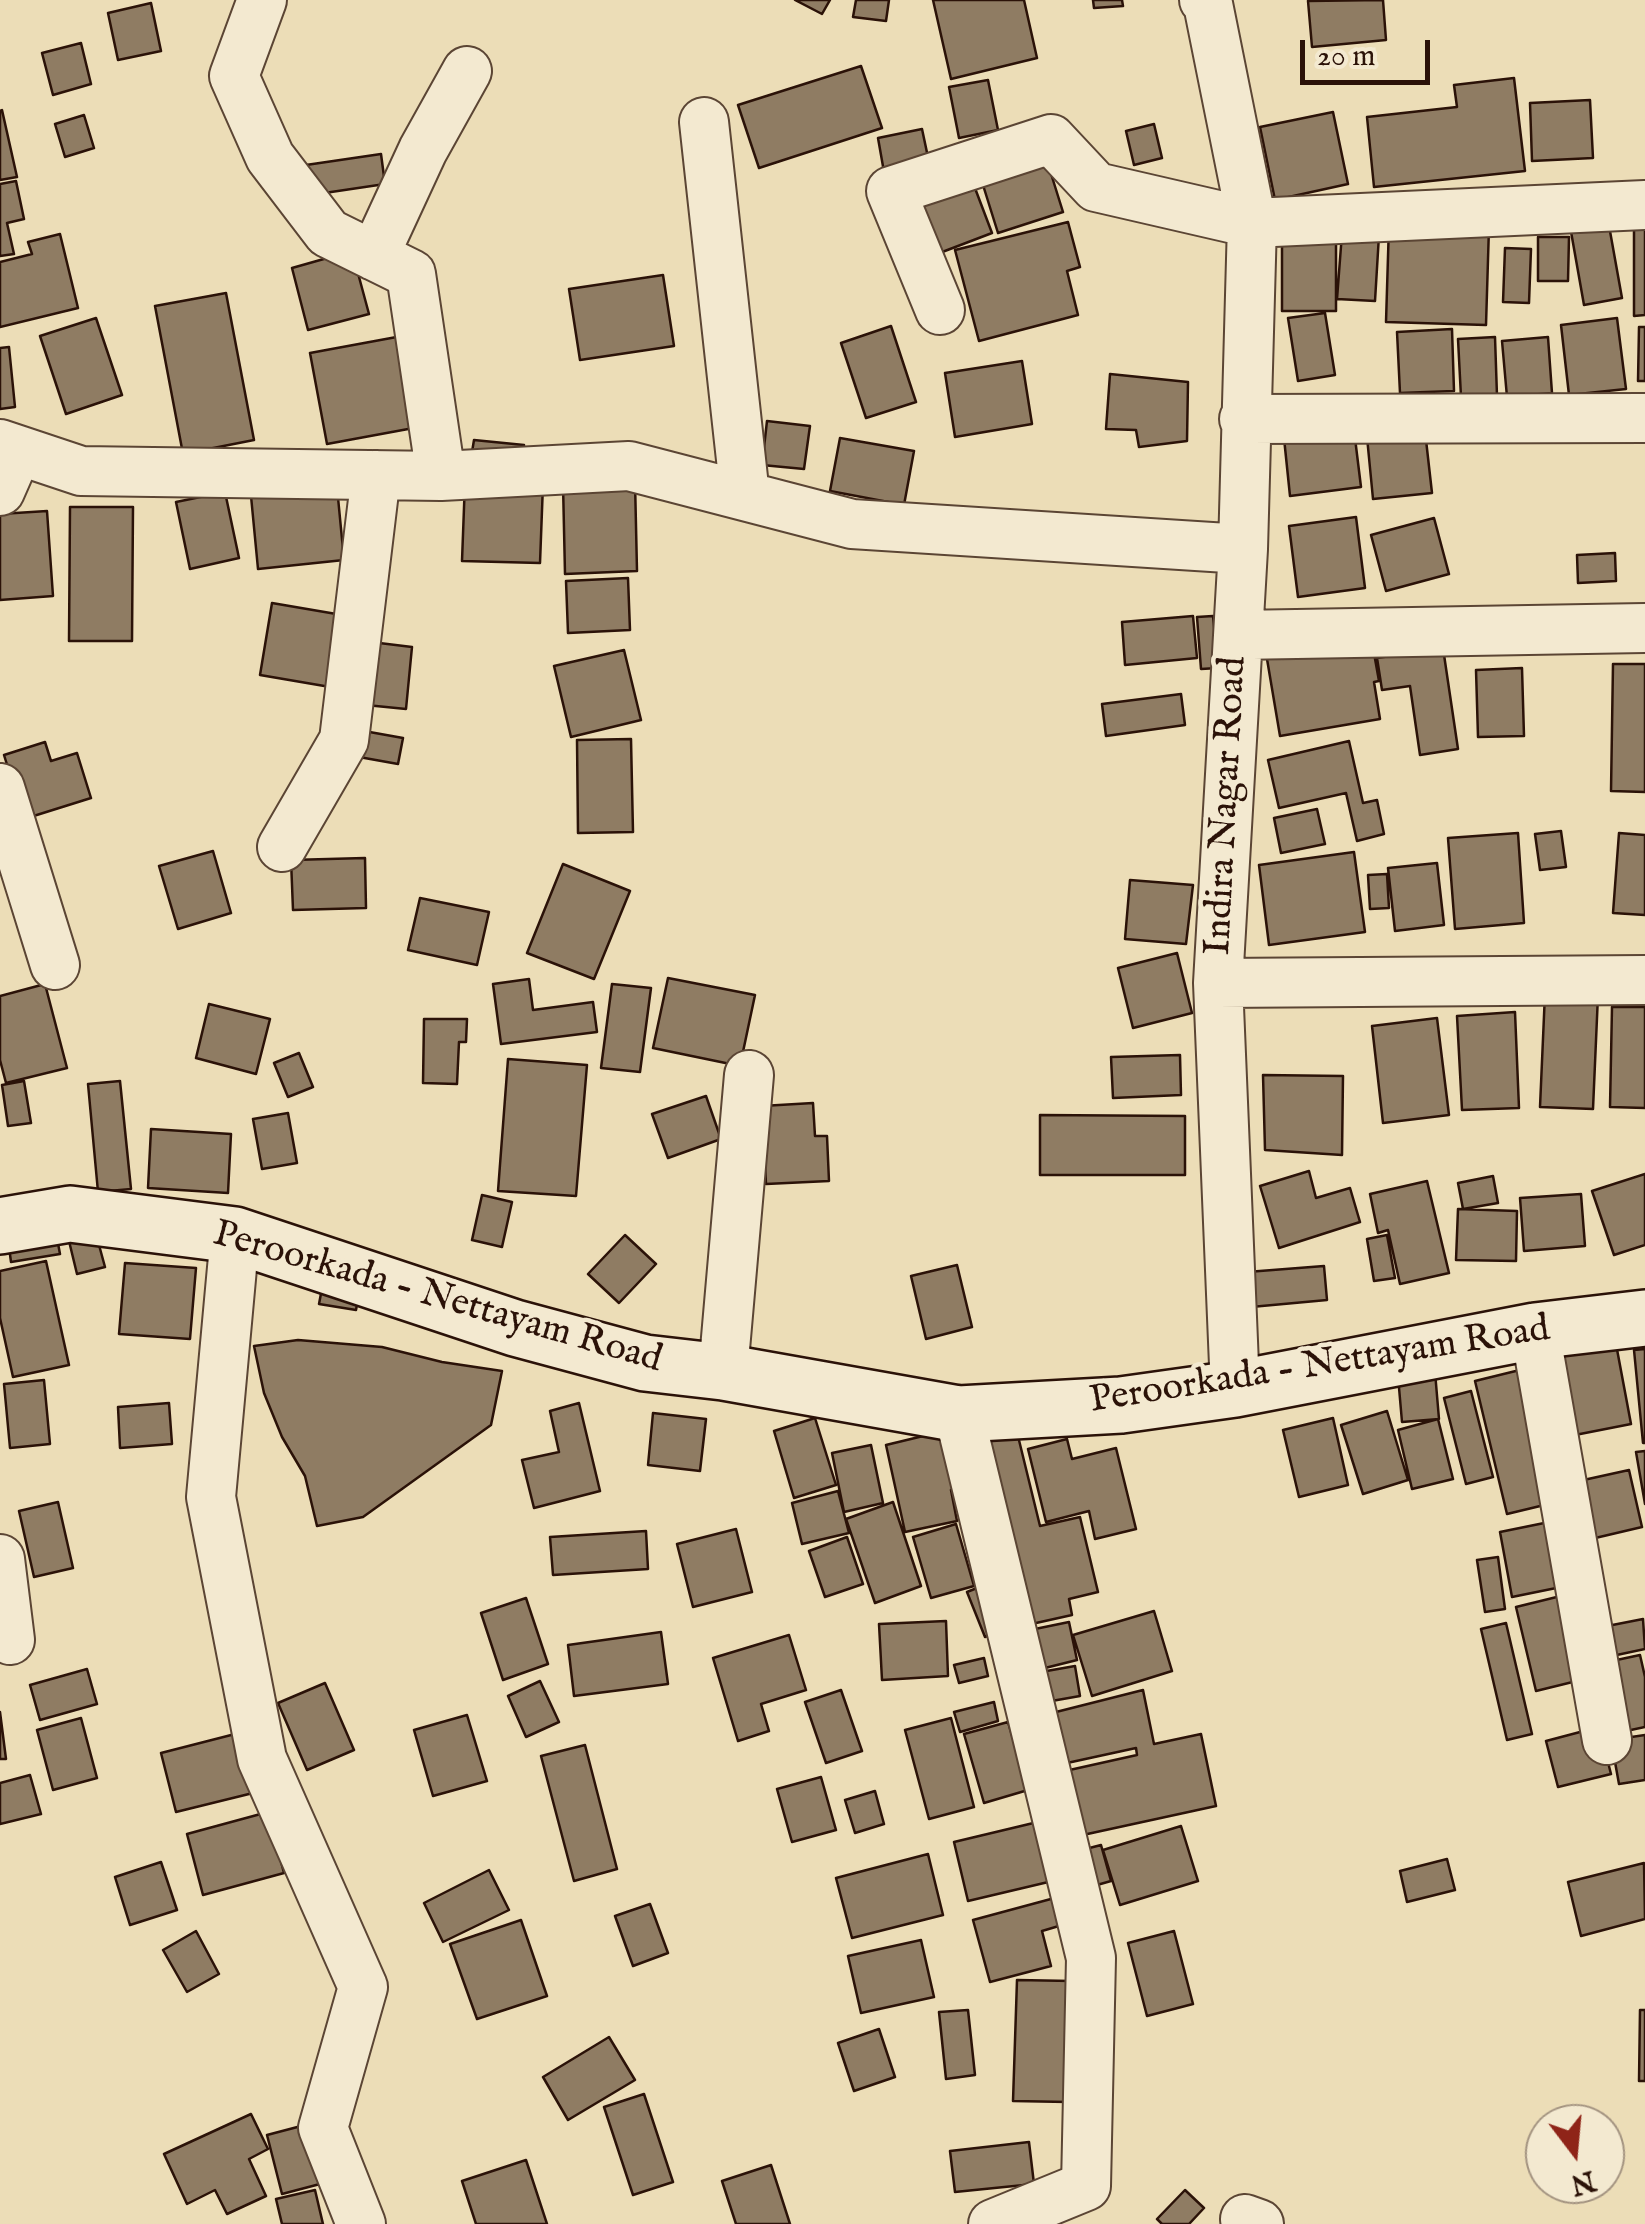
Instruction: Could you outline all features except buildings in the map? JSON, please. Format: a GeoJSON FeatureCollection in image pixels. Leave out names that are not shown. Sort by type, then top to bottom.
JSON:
{"type":"FeatureCollection","features":[{"type":"Feature","properties":{"kind":"street"},"geometry":{"type":"LineString","coordinates":[[262,0],[234,76],[270,157],[328,233],[412,274],[441,476]]}},
{"type":"Feature","properties":{"kind":"street","name":"Indira Nagar Road"},"geometry":{"type":"LineString","coordinates":[[1208,1],[1252,223],[1243,549],[1218,983],[1235,1389]]}},
{"type":"Feature","properties":{"kind":"street"},"geometry":{"type":"LineString","coordinates":[[374,256],[423,150],[467,70]]}},
{"type":"Feature","properties":{"kind":"street"},"geometry":{"type":"LineString","coordinates":[[704,122],[745,496]]}},
{"type":"Feature","properties":{"kind":"street"},"geometry":{"type":"LineString","coordinates":[[940,310],[890,192],[1051,138],[1096,187],[1252,223],[1645,205]]}},
{"type":"Feature","properties":{"kind":"street"},"geometry":{"type":"LineString","coordinates":[[1244,418],[1645,418]]}},
{"type":"Feature","properties":{"kind":"street"},"geometry":{"type":"LineString","coordinates":[[6,462],[81,471],[441,476],[629,466],[852,524],[1243,549]]}},
{"type":"Feature","properties":{"kind":"street"},"geometry":{"type":"LineString","coordinates":[[282,847],[344,740],[376,475]]}},
{"type":"Feature","properties":{"kind":"street"},"geometry":{"type":"LineString","coordinates":[[1238,635],[1645,628]]}},
{"type":"Feature","properties":{"kind":"street"},"geometry":{"type":"LineString","coordinates":[[0,788],[56,965]]}},
{"type":"Feature","properties":{"kind":"street"},"geometry":{"type":"LineString","coordinates":[[1218,983],[1645,980]]}},
{"type":"Feature","properties":{"kind":"street"},"geometry":{"type":"LineString","coordinates":[[722,1372],[749,1075]]}},
{"type":"Feature","properties":{"kind":"street","name":"Peroorkada - Nettayam Road"},"geometry":{"type":"LineString","coordinates":[[0,1226],[70,1214],[235,1236],[515,1328],[645,1363],[722,1372],[958,1414],[1120,1405],[1235,1389],[1535,1331],[1645,1318]]}},
{"type":"Feature","properties":{"kind":"street"},"geometry":{"type":"LineString","coordinates":[[235,1236],[211,1497],[262,1759],[363,1987],[323,2128],[361,2224]]}},
{"type":"Feature","properties":{"kind":"street"},"geometry":{"type":"LineString","coordinates":[[1535,1331],[1607,1740]]}},
{"type":"Feature","properties":{"kind":"street"},"geometry":{"type":"LineString","coordinates":[[958,1414],[1092,1958],[1086,2186],[993,2224]]}},
{"type":"Feature","properties":{"kind":"street"},"geometry":{"type":"LineString","coordinates":[[0,1559],[10,1640]]}}]}
